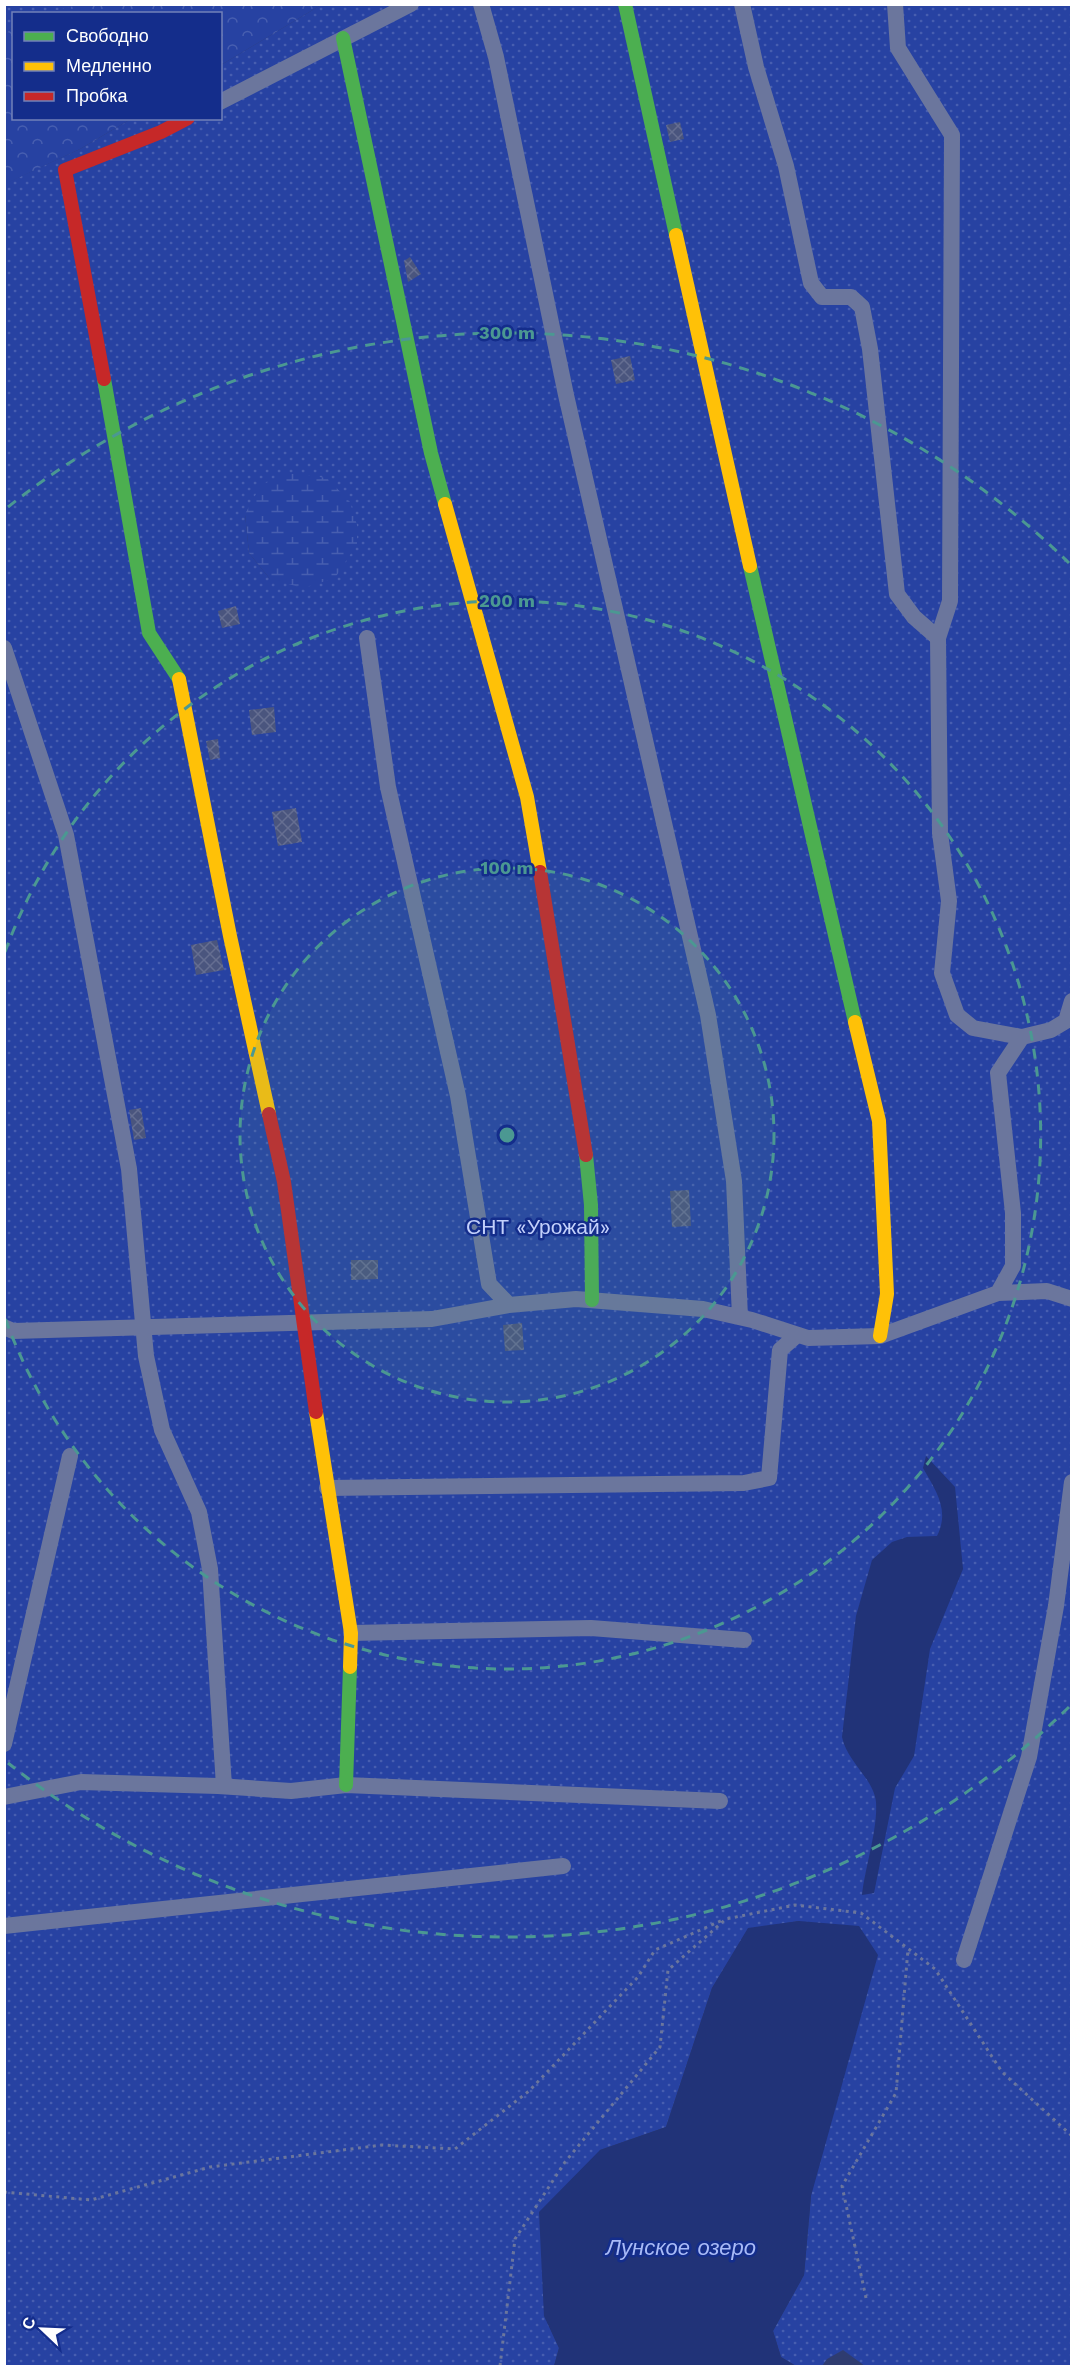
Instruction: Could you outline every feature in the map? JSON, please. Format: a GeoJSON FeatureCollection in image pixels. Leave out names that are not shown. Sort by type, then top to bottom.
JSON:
{"type":"FeatureCollection","features":[{"type":"Feature","properties":{"kind":"street"},"geometry":{"type":"LineString","coordinates":[[222,101],[411,4]]}},
{"type":"Feature","properties":{"kind":"street"},"geometry":{"type":"LineString","coordinates":[[481,4],[496,57],[566,395],[708,1015],[734,1181],[740,1317]]}},
{"type":"Feature","properties":{"kind":"street"},"geometry":{"type":"LineString","coordinates":[[625,4],[830,922],[879,1121],[887,1294],[880,1336]]}},
{"type":"Feature","properties":{"kind":"street"},"geometry":{"type":"LineString","coordinates":[[742,4],[756,68],[786,166],[811,283],[822,297],[851,297],[862,307],[870,349],[897,594],[914,617],[938,638]]}},
{"type":"Feature","properties":{"kind":"street"},"geometry":{"type":"LineString","coordinates":[[895,4],[898,48],[952,135],[950,601],[938,638],[940,833],[949,902],[942,973],[957,1014],[973,1028],[1022,1036],[1051,1030],[1066,1021],[1071,1001]]}},
{"type":"Feature","properties":{"kind":"street"},"geometry":{"type":"LineString","coordinates":[[343,38],[431,453],[527,797],[582,1123],[591,1205],[592,1300]]}},
{"type":"Feature","properties":{"kind":"street"},"geometry":{"type":"LineString","coordinates":[[184,120],[161,132],[64,170],[114,427],[149,633],[180,681],[230,936],[284,1182],[301,1321],[351,1633],[346,1785]]}},
{"type":"Feature","properties":{"kind":"street"},"geometry":{"type":"LineString","coordinates":[[366,638],[388,787],[458,1096],[489,1284],[509,1305]]}},
{"type":"Feature","properties":{"kind":"street"},"geometry":{"type":"LineString","coordinates":[[4,648],[66,835],[129,1169],[146,1356],[162,1430],[199,1512],[210,1569],[224,1786]]}},
{"type":"Feature","properties":{"kind":"street"},"geometry":{"type":"LineString","coordinates":[[998,1293],[1013,1266],[1012,1213],[998,1073],[1022,1036]]}},
{"type":"Feature","properties":{"kind":"street"},"geometry":{"type":"LineString","coordinates":[[4,1327],[13,1330],[432,1319],[509,1305],[576,1299],[704,1309],[740,1317],[808,1338],[880,1336],[998,1293],[1047,1291],[1071,1299]]}},
{"type":"Feature","properties":{"kind":"street"},"geometry":{"type":"LineString","coordinates":[[327,1488],[744,1484],[770,1478],[780,1350],[797,1335]]}},
{"type":"Feature","properties":{"kind":"street"},"geometry":{"type":"LineString","coordinates":[[4,1744],[70,1456]]}},
{"type":"Feature","properties":{"kind":"street"},"geometry":{"type":"LineString","coordinates":[[964,1960],[1029,1757],[1056,1606],[1071,1482]]}},
{"type":"Feature","properties":{"kind":"street"},"geometry":{"type":"LineString","coordinates":[[351,1633],[591,1628],[744,1640]]}},
{"type":"Feature","properties":{"kind":"street"},"geometry":{"type":"LineString","coordinates":[[4,1797],[81,1782],[224,1786],[291,1791],[346,1785],[720,1801]]}},
{"type":"Feature","properties":{"kind":"street"},"geometry":{"type":"LineString","coordinates":[[4,1926],[563,1866]]}},
{"type":"Feature","properties":{"kind":"path"},"geometry":{"type":"LineString","coordinates":[[4,2192],[92,2200],[210,2167],[382,2145],[455,2149],[529,2091],[638,1977],[655,1950],[726,1919],[795,1905],[861,1913],[935,1970],[1002,2072],[1071,2136]]}},
{"type":"Feature","properties":{"kind":"path"},"geometry":{"type":"LineString","coordinates":[[500,2367],[515,2240],[565,2162],[660,2047],[668,1970],[726,1919]]}},
{"type":"Feature","properties":{"kind":"path"},"geometry":{"type":"LineString","coordinates":[[866,2298],[842,2186],[896,2093],[908,1949]]}},
{"type":"Feature","properties":{"kind":"green space"},"geometry":{"type":"Polygon","coordinates":[[[82,4],[321,4],[222,64],[222,12],[50,12],[82,4]]]}},
{"type":"Feature","properties":{"kind":"green space"},"geometry":{"type":"Polygon","coordinates":[[[5,5],[82,5],[50,12],[12,12],[12,26],[5,36],[5,5]]]}},
{"type":"Feature","properties":{"kind":"green space","name":"СНТ «Урожай»"},"geometry":{"type":"Polygon","coordinates":[[[321,5],[1071,5],[1071,2366],[865,2366],[843,2350],[827,2359],[822,2366],[796,2366],[781,2357],[773,2331],[804,2275],[811,2196],[799,1921],[748,1929],[712,1988],[666,2127],[600,2150],[544,2315],[559,2348],[554,2366],[5,2366],[4,184],[80,149],[129,120],[222,120],[222,64],[321,5]],[[245,514],[249,553],[270,579],[245,514]]]}},
{"type":"Feature","properties":{"kind":"green space"},"geometry":{"type":"Polygon","coordinates":[[[12,26],[12,120],[129,120],[80,149],[5,184],[5,36],[12,26]]]}},
{"type":"Feature","properties":{"kind":"green space"},"geometry":{"type":"Polygon","coordinates":[[[289,473],[327,478],[350,502],[357,525],[357,544],[335,578],[303,588],[270,579],[249,553],[245,514],[261,485],[289,473]]]}},
{"type":"Feature","properties":{"kind":"water"},"geometry":{"type":"Polygon","coordinates":[[[926,1456],[955,1487],[963,1569],[930,1649],[914,1756],[895,1788],[874,1893],[862,1895],[875,1824],[876,1802],[871,1786],[849,1754],[842,1737],[856,1616],[872,1560],[892,1542],[907,1537],[937,1536],[941,1527],[940,1501],[923,1468],[926,1456]]]}},
{"type":"Feature","properties":{"kind":"water","name":"Лунское озеро"},"geometry":{"type":"Polygon","coordinates":[[[799,1921],[859,1926],[878,1955],[811,2196],[804,2275],[773,2331],[781,2357],[796,2366],[554,2366],[559,2348],[544,2316],[539,2212],[600,2150],[666,2127],[712,1988],[748,1928],[799,1921]]]}},
{"type":"Feature","properties":{"kind":"building"},"geometry":{"type":"Polygon","coordinates":[[[680,122],[684,139],[670,142],[666,125],[680,122]]]}},
{"type":"Feature","properties":{"kind":"building"},"geometry":{"type":"Polygon","coordinates":[[[410,257],[421,274],[408,282],[404,261],[410,257]]]}},
{"type":"Feature","properties":{"kind":"building"},"geometry":{"type":"Polygon","coordinates":[[[630,356],[635,380],[616,384],[611,360],[630,356]]]}},
{"type":"Feature","properties":{"kind":"building"},"geometry":{"type":"Polygon","coordinates":[[[236,606],[240,624],[222,628],[218,611],[236,606]]]}},
{"type":"Feature","properties":{"kind":"building"},"geometry":{"type":"Polygon","coordinates":[[[274,707],[276,732],[252,735],[249,710],[274,707]]]}},
{"type":"Feature","properties":{"kind":"building"},"geometry":{"type":"Polygon","coordinates":[[[218,739],[220,758],[210,760],[206,741],[218,739]]]}},
{"type":"Feature","properties":{"kind":"building"},"geometry":{"type":"Polygon","coordinates":[[[296,808],[302,842],[278,846],[272,812],[296,808]]]}},
{"type":"Feature","properties":{"kind":"building"},"geometry":{"type":"Polygon","coordinates":[[[217,940],[224,970],[196,975],[191,945],[217,940]]]}},
{"type":"Feature","properties":{"kind":"building"},"geometry":{"type":"Polygon","coordinates":[[[141,1108],[146,1138],[134,1140],[129,1110],[141,1108]]]}},
{"type":"Feature","properties":{"kind":"building"},"geometry":{"type":"Polygon","coordinates":[[[689,1190],[691,1226],[672,1227],[670,1191],[689,1190]]]}},
{"type":"Feature","properties":{"kind":"building"},"geometry":{"type":"Polygon","coordinates":[[[351,1260],[378,1260],[378,1279],[351,1280],[351,1260]]]}},
{"type":"Feature","properties":{"kind":"building"},"geometry":{"type":"Polygon","coordinates":[[[522,1323],[524,1350],[505,1351],[503,1325],[522,1323]]]}},
{"type":"Feature","properties":{"kind":"traffic: fast"},"geometry":{"type":"LineString","coordinates":[[625,4],[676,235]]}},
{"type":"Feature","properties":{"kind":"traffic: fast"},"geometry":{"type":"LineString","coordinates":[[343,38],[431,453],[445,504]]}},
{"type":"Feature","properties":{"kind":"traffic: fast"},"geometry":{"type":"LineString","coordinates":[[104,379],[149,633],[179,679]]}},
{"type":"Feature","properties":{"kind":"traffic: fast"},"geometry":{"type":"LineString","coordinates":[[750,566],[855,1022]]}},
{"type":"Feature","properties":{"kind":"traffic: fast"},"geometry":{"type":"LineString","coordinates":[[586,1155],[591,1205],[592,1300]]}},
{"type":"Feature","properties":{"kind":"traffic: fast"},"geometry":{"type":"LineString","coordinates":[[346,1785],[350,1667]]}},
{"type":"Feature","properties":{"kind":"traffic: slow"},"geometry":{"type":"LineString","coordinates":[[676,235],[750,566]]}},
{"type":"Feature","properties":{"kind":"traffic: slow"},"geometry":{"type":"LineString","coordinates":[[445,504],[527,797],[540,872]]}},
{"type":"Feature","properties":{"kind":"traffic: slow"},"geometry":{"type":"LineString","coordinates":[[179,679],[230,936],[269,1114]]}},
{"type":"Feature","properties":{"kind":"traffic: slow"},"geometry":{"type":"LineString","coordinates":[[855,1022],[879,1121],[887,1294],[880,1336]]}},
{"type":"Feature","properties":{"kind":"traffic: slow"},"geometry":{"type":"LineString","coordinates":[[316,1412],[351,1633],[350,1667]]}},
{"type":"Feature","properties":{"kind":"traffic: jam"},"geometry":{"type":"LineString","coordinates":[[104,379],[65,170],[161,132],[184,120]]}},
{"type":"Feature","properties":{"kind":"traffic: jam"},"geometry":{"type":"LineString","coordinates":[[540,872],[586,1155]]}},
{"type":"Feature","properties":{"kind":"traffic: jam"},"geometry":{"type":"LineString","coordinates":[[269,1114],[284,1182],[316,1412]]}}]}
